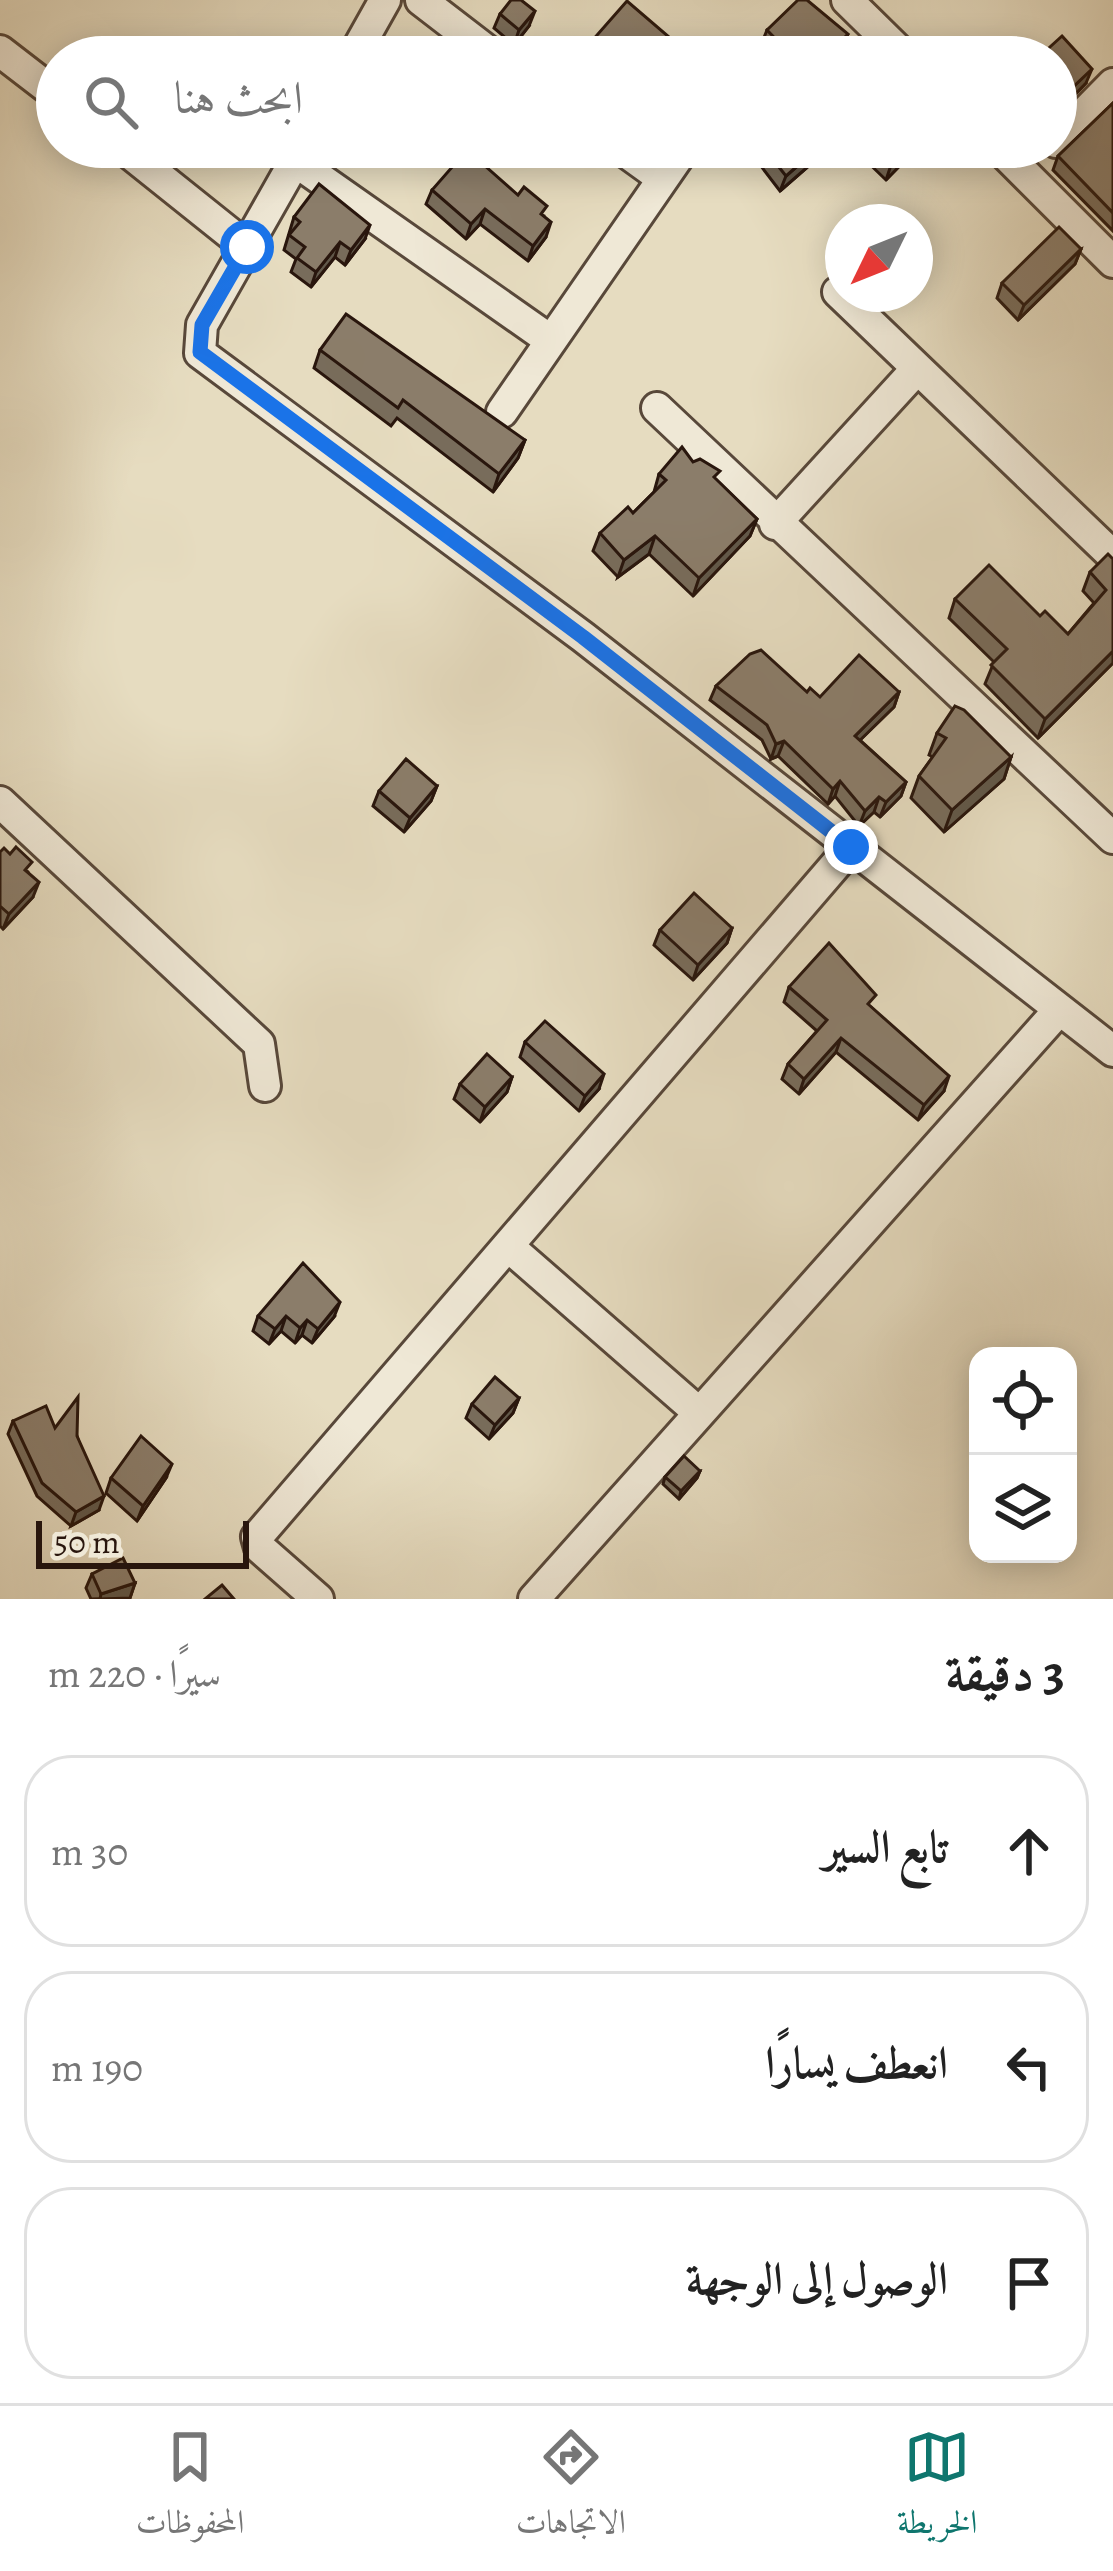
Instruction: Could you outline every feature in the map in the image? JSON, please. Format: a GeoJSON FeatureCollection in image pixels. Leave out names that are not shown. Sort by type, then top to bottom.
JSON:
{"type":"FeatureCollection","features":[{"type":"Feature","properties":{"kind":"street"},"geometry":{"type":"LineString","coordinates":[[365,36],[385,0]]}},
{"type":"Feature","properties":{"kind":"street"},"geometry":{"type":"LineString","coordinates":[[421,0],[468,36]]}},
{"type":"Feature","properties":{"kind":"street"},"geometry":{"type":"LineString","coordinates":[[847,0],[884,36]]}},
{"type":"Feature","properties":{"kind":"street"},"geometry":{"type":"LineString","coordinates":[[0,50],[36,78]]}},
{"type":"Feature","properties":{"kind":"street"},"geometry":{"type":"LineString","coordinates":[[1077,120],[1113,84]]}},
{"type":"Feature","properties":{"kind":"street"},"geometry":{"type":"LineString","coordinates":[[148,168],[247,247]]}},
{"type":"Feature","properties":{"kind":"street"},"geometry":{"type":"LineString","coordinates":[[291,168],[202,325],[200,352],[583,637],[1113,1051]]}},
{"type":"Feature","properties":{"kind":"street"},"geometry":{"type":"LineString","coordinates":[[318,168],[550,340]]}},
{"type":"Feature","properties":{"kind":"street"},"geometry":{"type":"LineString","coordinates":[[648,168],[662,178]]}},
{"type":"Feature","properties":{"kind":"street"},"geometry":{"type":"LineString","coordinates":[[502,412],[669,168]]}},
{"type":"Feature","properties":{"kind":"street"},"geometry":{"type":"LineString","coordinates":[[1020,168],[1113,262]]}},
{"type":"Feature","properties":{"kind":"street"},"geometry":{"type":"LineString","coordinates":[[1025,173],[1030,168]]}},
{"type":"Feature","properties":{"kind":"street"},"geometry":{"type":"LineString","coordinates":[[857,312],[1113,556]]}},
{"type":"Feature","properties":{"kind":"street"},"geometry":{"type":"LineString","coordinates":[[775,524],[915,371]]}},
{"type":"Feature","properties":{"kind":"street"},"geometry":{"type":"LineString","coordinates":[[657,408],[1113,838]]}},
{"type":"Feature","properties":{"kind":"street"},"geometry":{"type":"LineString","coordinates":[[0,802],[259,1045],[265,1086]]}},
{"type":"Feature","properties":{"kind":"street"},"geometry":{"type":"LineString","coordinates":[[318,1599],[260,1548],[257,1538],[851,847]]}},
{"type":"Feature","properties":{"kind":"street"},"geometry":{"type":"LineString","coordinates":[[534,1599],[1059,1010]]}},
{"type":"Feature","properties":{"kind":"street"},"geometry":{"type":"LineString","coordinates":[[508,1246],[697,1411]]}},
{"type":"Feature","properties":{"kind":"building"},"geometry":{"type":"Polygon","coordinates":[[[511,0],[521,0],[535,11],[519,30],[500,14],[511,0]]]}},
{"type":"Feature","properties":{"kind":"building"},"geometry":{"type":"Polygon","coordinates":[[[798,0],[807,0],[848,34],[773,36],[767,30],[798,0]]]}},
{"type":"Feature","properties":{"kind":"building"},"geometry":{"type":"Polygon","coordinates":[[[627,1],[668,36],[596,36],[627,1]]]}},
{"type":"Feature","properties":{"kind":"building"},"geometry":{"type":"Polygon","coordinates":[[[1077,52],[1092,69],[1077,83],[1077,52]]]}},
{"type":"Feature","properties":{"kind":"building"},"geometry":{"type":"Polygon","coordinates":[[[1113,103],[1113,213],[1070,168],[1077,168],[1077,138],[1113,103]]]}},
{"type":"Feature","properties":{"kind":"building"},"geometry":{"type":"Polygon","coordinates":[[[451,168],[487,168],[518,195],[524,187],[547,206],[541,214],[551,222],[533,246],[485,209],[471,224],[432,190],[451,168]]]}},
{"type":"Feature","properties":{"kind":"building"},"geometry":{"type":"Polygon","coordinates":[[[319,184],[370,225],[351,250],[340,242],[316,272],[297,258],[305,247],[289,235],[300,222],[294,217],[319,184]]]}},
{"type":"Feature","properties":{"kind":"building"},"geometry":{"type":"Polygon","coordinates":[[[1059,227],[1081,249],[1024,305],[1002,283],[1059,227]]]}},
{"type":"Feature","properties":{"kind":"building"},"geometry":{"type":"Polygon","coordinates":[[[346,314],[525,440],[499,474],[403,400],[398,408],[320,350],[346,314]]]}},
{"type":"Feature","properties":{"kind":"building"},"geometry":{"type":"Polygon","coordinates":[[[682,447],[693,462],[700,459],[720,471],[714,477],[757,519],[699,578],[655,536],[624,560],[600,533],[628,507],[633,513],[666,480],[659,474],[682,447]]]}},
{"type":"Feature","properties":{"kind":"building"},"geometry":{"type":"Polygon","coordinates":[[[1108,554],[1113,559],[1113,651],[1045,719],[991,665],[1007,649],[955,599],[989,565],[1040,616],[1045,611],[1068,634],[1106,590],[1090,572],[1108,554]]]}},
{"type":"Feature","properties":{"kind":"building"},"geometry":{"type":"Polygon","coordinates":[[[761,650],[807,692],[810,688],[820,697],[859,655],[899,692],[855,736],[906,782],[886,802],[879,797],[865,811],[840,781],[833,789],[784,741],[776,744],[767,725],[716,686],[750,654],[761,650]]]}},
{"type":"Feature","properties":{"kind":"building"},"geometry":{"type":"Polygon","coordinates":[[[955,706],[1011,757],[952,810],[919,776],[946,738],[937,733],[955,706]]]}},
{"type":"Feature","properties":{"kind":"building"},"geometry":{"type":"Polygon","coordinates":[[[406,759],[437,786],[410,818],[379,791],[406,759]]]}},
{"type":"Feature","properties":{"kind":"building"},"geometry":{"type":"Polygon","coordinates":[[[16,847],[32,862],[25,870],[39,882],[9,914],[0,906],[0,852],[4,848],[10,854],[16,847]]]}},
{"type":"Feature","properties":{"kind":"building"},"geometry":{"type":"Polygon","coordinates":[[[694,893],[732,928],[698,965],[660,930],[694,893]]]}},
{"type":"Feature","properties":{"kind":"building"},"geometry":{"type":"Polygon","coordinates":[[[829,943],[876,995],[868,1004],[949,1076],[924,1105],[841,1038],[804,1079],[788,1064],[827,1020],[789,987],[829,943]]]}},
{"type":"Feature","properties":{"kind":"building"},"geometry":{"type":"Polygon","coordinates":[[[545,1021],[604,1074],[585,1096],[525,1042],[545,1021]]]}},
{"type":"Feature","properties":{"kind":"building"},"geometry":{"type":"Polygon","coordinates":[[[487,1054],[512,1077],[485,1107],[460,1084],[487,1054]]]}},
{"type":"Feature","properties":{"kind":"building"},"geometry":{"type":"Polygon","coordinates":[[[303,1263],[340,1302],[318,1329],[307,1320],[300,1328],[286,1316],[275,1329],[258,1316],[303,1263]]]}},
{"type":"Feature","properties":{"kind":"building"},"geometry":{"type":"Polygon","coordinates":[[[495,1377],[519,1398],[495,1425],[472,1404],[495,1377]]]}},
{"type":"Feature","properties":{"kind":"building"},"geometry":{"type":"Polygon","coordinates":[[[78,1397],[77,1436],[104,1496],[76,1512],[42,1483],[13,1421],[46,1406],[55,1428],[78,1397]]]}},
{"type":"Feature","properties":{"kind":"building"},"geometry":{"type":"Polygon","coordinates":[[[141,1436],[172,1464],[143,1506],[111,1478],[141,1436]]]}},
{"type":"Feature","properties":{"kind":"building"},"geometry":{"type":"Polygon","coordinates":[[[684,1456],[700,1471],[681,1491],[665,1477],[684,1456]]]}},
{"type":"Feature","properties":{"kind":"building"},"geometry":{"type":"Polygon","coordinates":[[[123,1558],[135,1583],[101,1594],[92,1574],[123,1558]]]}},
{"type":"Feature","properties":{"kind":"building"},"geometry":{"type":"Polygon","coordinates":[[[222,1585],[234,1599],[205,1599],[222,1585]]]}},
{"type":"Feature","properties":{"kind":"route"},"geometry":{"type":"LineString","coordinates":[[247,247],[202,325],[200,352],[222,373],[583,637],[851,847]]}}]}
